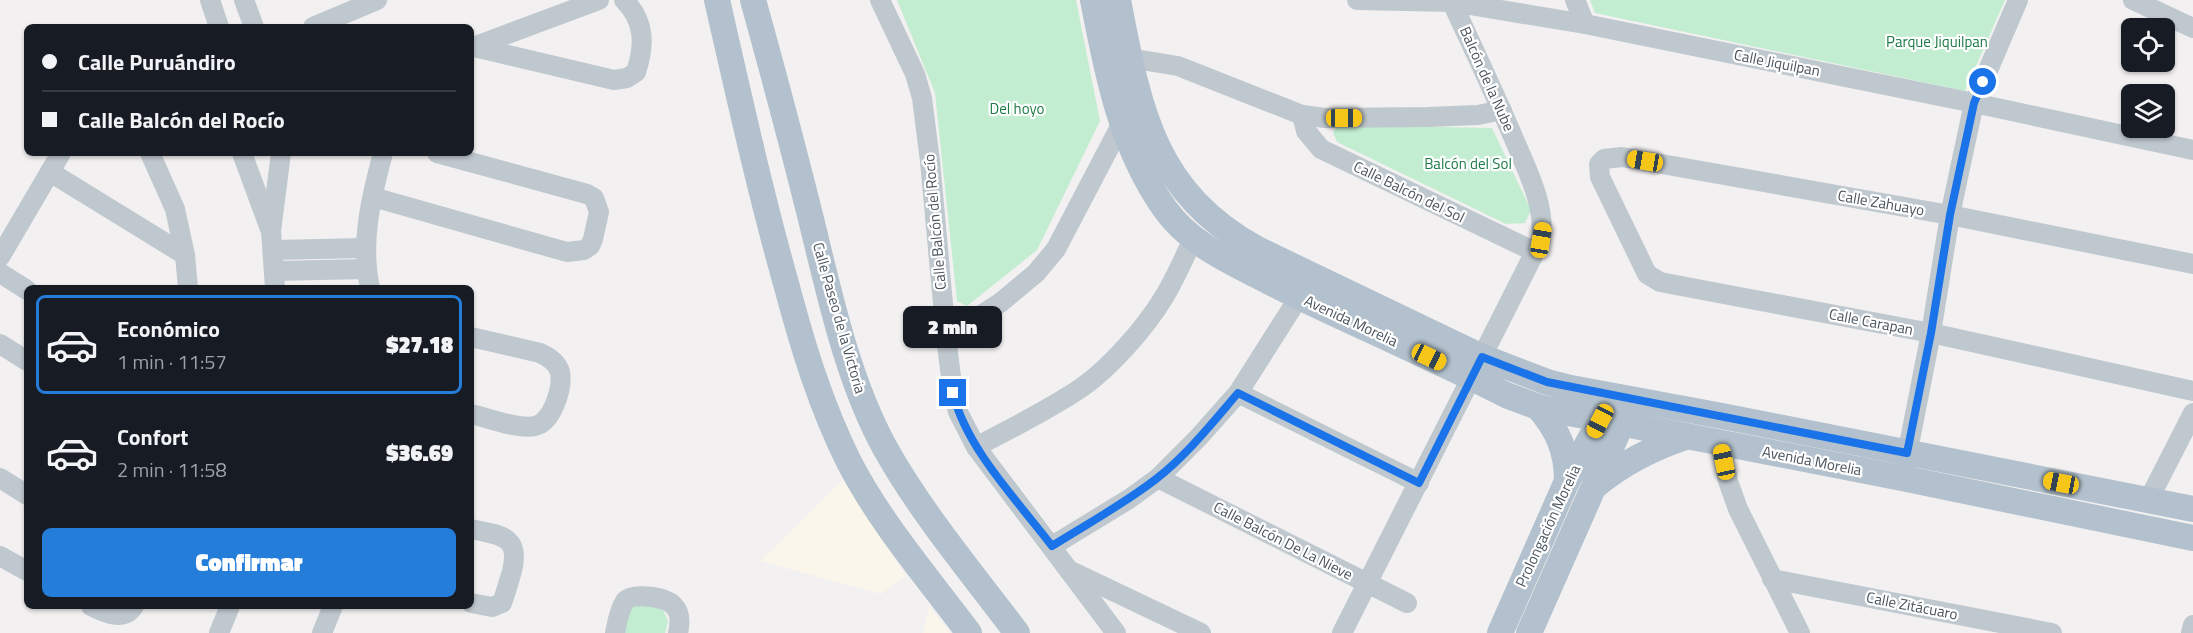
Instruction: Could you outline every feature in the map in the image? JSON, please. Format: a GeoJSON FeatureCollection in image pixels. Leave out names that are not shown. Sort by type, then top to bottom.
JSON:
{"type":"FeatureCollection","features":[{"type":"Feature","properties":{"kind":"main road"},"geometry":{"type":"LineString","coordinates":[[717,0],[773,237],[802,344],[819,395],[850,463],[890,528],[969,633]]}},
{"type":"Feature","properties":{"kind":"main road","name":"Calle Paseo de la Victoria"},"geometry":{"type":"LineString","coordinates":[[753,0],[820,259],[852,370],[866,408],[884,447],[908,486],[1017,633]]}},
{"type":"Feature","properties":{"kind":"main road","name":"Avenida Morelia"},"geometry":{"type":"LineString","coordinates":[[1093,0],[1103,53],[1121,125],[1143,175],[1166,210],[1193,239],[1210,252],[1299,297],[1477,368],[2193,509]]}},
{"type":"Feature","properties":{"kind":"main road","name":"Avenida Morelia"},"geometry":{"type":"LineString","coordinates":[[1118,0],[1129,58],[1154,144],[1167,168],[1186,191],[1232,236],[1477,368],[1506,395],[1539,407],[1610,423],[1902,478],[2193,538]]}},
{"type":"Feature","properties":{"kind":"main road"},"geometry":{"type":"LineString","coordinates":[[1539,407],[1552,423],[1562,441],[1567,461],[1568,482]]}},
{"type":"Feature","properties":{"kind":"main road","name":"Prolongación Morelia"},"geometry":{"type":"LineString","coordinates":[[1500,633],[1568,482],[1610,423]]}},
{"type":"Feature","properties":{"kind":"main road","name":"Prolongación Morelia"},"geometry":{"type":"LineString","coordinates":[[1529,633],[1592,488],[1610,423]]}},
{"type":"Feature","properties":{"kind":"main road"},"geometry":{"type":"LineString","coordinates":[[1592,488],[1627,462],[1687,436]]}},
{"type":"Feature","properties":{"kind":"street"},"geometry":{"type":"LineString","coordinates":[[210,0],[218,24]]}},
{"type":"Feature","properties":{"kind":"street"},"geometry":{"type":"LineString","coordinates":[[244,0],[253,24]]}},
{"type":"Feature","properties":{"kind":"street"},"geometry":{"type":"LineString","coordinates":[[320,24],[377,0]]}},
{"type":"Feature","properties":{"kind":"street"},"geometry":{"type":"LineString","coordinates":[[474,47],[599,0]]}},
{"type":"Feature","properties":{"kind":"street"},"geometry":{"type":"LineString","coordinates":[[474,47],[614,80],[627,78],[636,72],[643,44],[634,10],[624,0]]}},
{"type":"Feature","properties":{"kind":"street","name":"Calle Balcón del Rocío"},"geometry":{"type":"LineString","coordinates":[[880,0],[915,74],[922,98],[946,337],[953,393],[958,412],[976,447],[1070,571]]}},
{"type":"Feature","properties":{"kind":"street","name":"Calle Jiquilpan"},"geometry":{"type":"LineString","coordinates":[[1358,0],[1452,1],[1585,24],[2193,150]]}},
{"type":"Feature","properties":{"kind":"street"},"geometry":{"type":"LineString","coordinates":[[1575,0],[1585,24]]}},
{"type":"Feature","properties":{"kind":"street"},"geometry":{"type":"LineString","coordinates":[[1902,478],[1931,333],[1950,215],[1974,103],[2018,0]]}},
{"type":"Feature","properties":{"kind":"street"},"geometry":{"type":"LineString","coordinates":[[2133,0],[2193,28]]}},
{"type":"Feature","properties":{"kind":"street","name":"Balcón de la Nube"},"geometry":{"type":"LineString","coordinates":[[1342,633],[1369,584],[1542,234],[1541,214],[1530,177],[1452,1]]}},
{"type":"Feature","properties":{"kind":"street"},"geometry":{"type":"LineString","coordinates":[[1129,58],[1178,66],[1302,115],[1325,118],[1428,117],[1478,115],[1502,110]]}},
{"type":"Feature","properties":{"kind":"street","name":"Calle Balcón del Sol"},"geometry":{"type":"LineString","coordinates":[[1302,115],[1305,131],[1321,149],[1535,252]]}},
{"type":"Feature","properties":{"kind":"street"},"geometry":{"type":"LineString","coordinates":[[946,337],[1000,303],[1036,273],[1056,249],[1121,125]]}},
{"type":"Feature","properties":{"kind":"street"},"geometry":{"type":"LineString","coordinates":[[0,257],[59,156]]}},
{"type":"Feature","properties":{"kind":"street"},"geometry":{"type":"LineString","coordinates":[[151,156],[174,209],[185,255],[188,285]]}},
{"type":"Feature","properties":{"kind":"street"},"geometry":{"type":"LineString","coordinates":[[243,156],[272,241]]}},
{"type":"Feature","properties":{"kind":"street"},"geometry":{"type":"LineString","coordinates":[[281,156],[272,241],[275,279],[368,278],[365,248],[372,196],[382,156]]}},
{"type":"Feature","properties":{"kind":"street"},"geometry":{"type":"LineString","coordinates":[[372,196],[567,252],[584,250],[590,246],[599,212],[594,198],[587,194],[448,156]]}},
{"type":"Feature","properties":{"kind":"street","name":"Calle Zahuayo"},"geometry":{"type":"LineString","coordinates":[[1653,279],[1647,274],[1600,177],[1599,164],[1604,159],[1622,157],[1950,215],[2193,264]]}},
{"type":"Feature","properties":{"kind":"street"},"geometry":{"type":"LineString","coordinates":[[50,172],[185,255]]}},
{"type":"Feature","properties":{"kind":"street"},"geometry":{"type":"LineString","coordinates":[[976,447],[1032,418],[1082,387],[1118,355],[1144,326],[1164,297],[1193,239]]}},
{"type":"Feature","properties":{"kind":"street"},"geometry":{"type":"LineString","coordinates":[[272,241],[365,248]]}},
{"type":"Feature","properties":{"kind":"street"},"geometry":{"type":"LineString","coordinates":[[0,273],[24,288]]}},
{"type":"Feature","properties":{"kind":"street","name":"Calle Carapan"},"geometry":{"type":"LineString","coordinates":[[1653,279],[1931,333],[2193,391]]}},
{"type":"Feature","properties":{"kind":"street"},"geometry":{"type":"LineString","coordinates":[[1052,546],[1129,499],[1158,478],[1198,438],[1238,393],[1299,297]]}},
{"type":"Feature","properties":{"kind":"street"},"geometry":{"type":"LineString","coordinates":[[474,338],[549,357],[560,372],[560,383],[552,413],[545,422],[536,426],[525,427],[474,415]]}},
{"type":"Feature","properties":{"kind":"street"},"geometry":{"type":"LineString","coordinates":[[0,344],[24,359]]}},
{"type":"Feature","properties":{"kind":"street"},"geometry":{"type":"LineString","coordinates":[[1238,393],[1419,483]]}},
{"type":"Feature","properties":{"kind":"street"},"geometry":{"type":"LineString","coordinates":[[2149,500],[2193,413]]}},
{"type":"Feature","properties":{"kind":"street"},"geometry":{"type":"LineString","coordinates":[[1720,443],[1728,482],[1738,509],[1800,633]]}},
{"type":"Feature","properties":{"kind":"street"},"geometry":{"type":"LineString","coordinates":[[0,478],[24,493]]}},
{"type":"Feature","properties":{"kind":"street","name":"Calle Balcón De La Nieve"},"geometry":{"type":"LineString","coordinates":[[1158,478],[1407,603]]}},
{"type":"Feature","properties":{"kind":"street"},"geometry":{"type":"LineString","coordinates":[[474,530],[494,534],[511,542],[515,549],[515,559],[502,603],[492,607],[474,604]]}},
{"type":"Feature","properties":{"kind":"street"},"geometry":{"type":"LineString","coordinates":[[0,556],[24,569]]}},
{"type":"Feature","properties":{"kind":"street"},"geometry":{"type":"LineString","coordinates":[[1070,571],[1116,633]]}},
{"type":"Feature","properties":{"kind":"street"},"geometry":{"type":"LineString","coordinates":[[1070,571],[1201,633]]}},
{"type":"Feature","properties":{"kind":"street","name":"Calle Zitácuaro"},"geometry":{"type":"LineString","coordinates":[[1772,579],[2052,633]]}},
{"type":"Feature","properties":{"kind":"street"},"geometry":{"type":"LineString","coordinates":[[615,633],[626,600],[633,596],[651,597],[668,601],[674,605],[680,619],[678,633]]}},
{"type":"Feature","properties":{"kind":"street"},"geometry":{"type":"LineString","coordinates":[[98,609],[117,615],[125,614],[131,609]]}},
{"type":"Feature","properties":{"kind":"street"},"geometry":{"type":"LineString","coordinates":[[219,633],[229,609]]}},
{"type":"Feature","properties":{"kind":"street"},"geometry":{"type":"LineString","coordinates":[[322,633],[332,609]]}},
{"type":"Feature","properties":{"kind":"street"},"geometry":{"type":"LineString","coordinates":[[2192,633],[2193,626]]}},
{"type":"Feature","properties":{"kind":"shaded area"},"geometry":{"type":"Polygon","coordinates":[[[843,480],[906,576],[881,594],[760,561],[843,480]]]}},
{"type":"Feature","properties":{"kind":"shaded area"},"geometry":{"type":"Polygon","coordinates":[[[929,606],[950,633],[923,633],[929,606]]]}},
{"type":"Feature","properties":{"kind":"green space","name":"Del hoyo"},"geometry":{"type":"Polygon","coordinates":[[[897,0],[1076,0],[1100,121],[1037,250],[967,306],[957,301],[935,93],[897,0]]]}},
{"type":"Feature","properties":{"kind":"green space","name":"Parque Jiquilpan"},"geometry":{"type":"Polygon","coordinates":[[[1590,0],[2005,0],[1965,91],[1595,13],[1590,0]]]}},
{"type":"Feature","properties":{"kind":"green space","name":"Balcón del Sol"},"geometry":{"type":"Polygon","coordinates":[[[1338,125],[1492,128],[1531,210],[1525,223],[1506,224],[1337,142],[1333,133],[1338,125]]]}},
{"type":"Feature","properties":{"kind":"green space"},"geometry":{"type":"Polygon","coordinates":[[[636,603],[663,610],[668,621],[665,633],[624,633],[630,610],[636,603]]]}},
{"type":"Feature","properties":{"kind":"route"},"geometry":{"type":"LineString","coordinates":[[953,393],[958,412],[976,447],[1052,546],[1129,499],[1158,478],[1238,393],[1419,483],[1482,357],[1518,372],[1571,388],[1907,453],[1931,333],[1950,215],[1974,103],[1983,82]]}}]}
